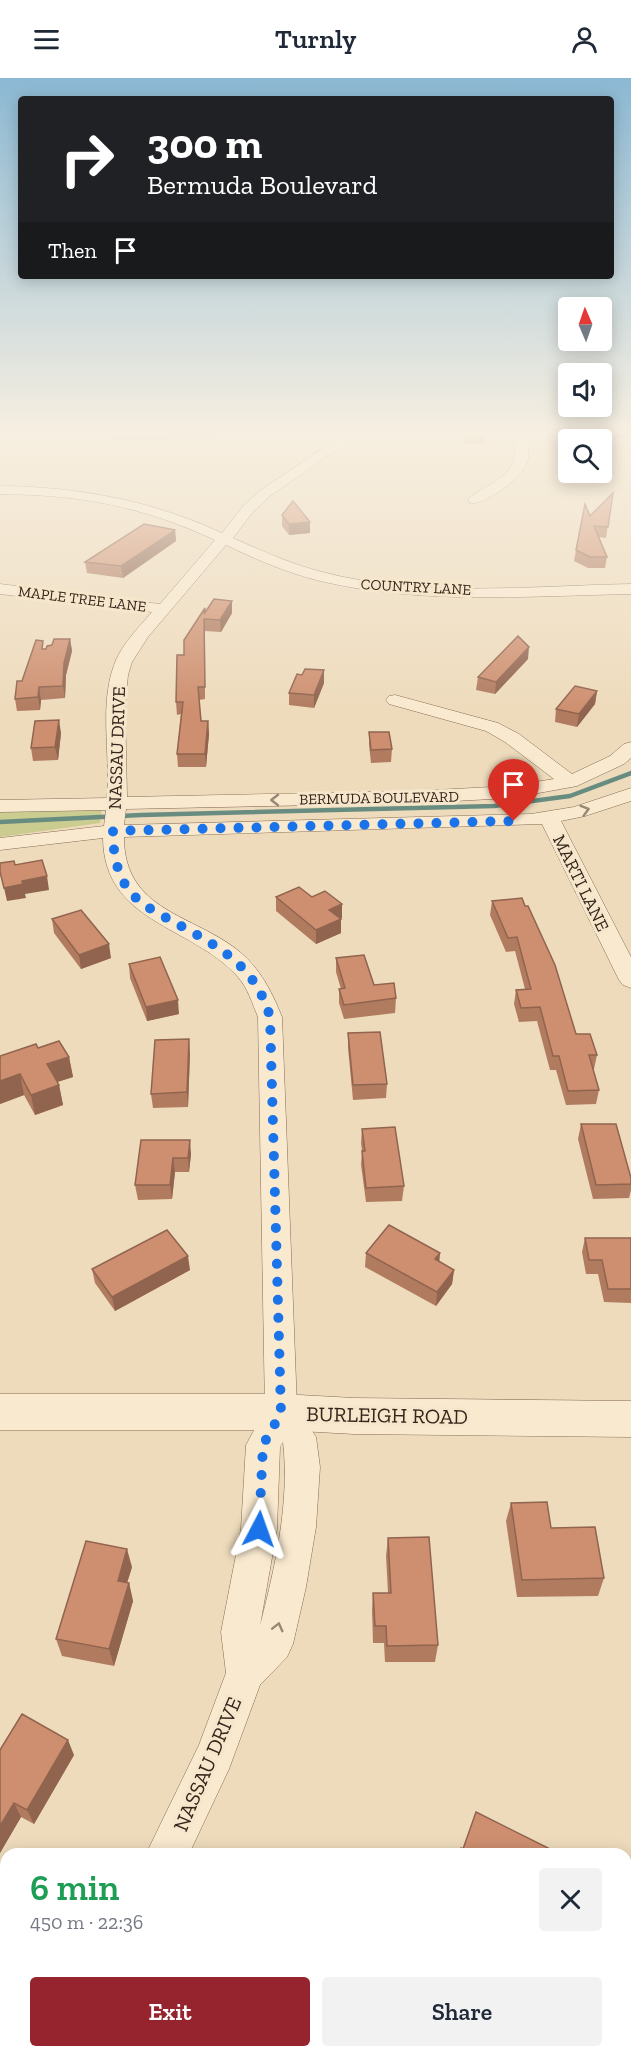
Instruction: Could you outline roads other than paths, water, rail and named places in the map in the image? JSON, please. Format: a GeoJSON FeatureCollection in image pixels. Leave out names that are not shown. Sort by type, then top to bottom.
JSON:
{"type":"FeatureCollection","features":[{"type":"Feature","properties":{"kind":"street","name":"COUNTRY LANE"},"geometry":{"type":"LineString","coordinates":[[196,526],[267,559],[306,573],[375,586],[442,590],[631,589]]}},
{"type":"Feature","properties":{"kind":"street","name":"NASSAU DRIVE"},"geometry":{"type":"LineString","coordinates":[[170,1848],[215,1755],[245,1673],[274,1644],[288,1587],[298,1527],[303,1467],[299,1437],[281,1413],[273,1040],[264,996],[249,973],[231,956],[133,896],[121,877],[115,858],[119,677],[127,655],[163,609],[234,526]]}},
{"type":"Feature","properties":{"kind":"street","name":"MAPLE TREE LANE"},"geometry":{"type":"LineString","coordinates":[[0,589],[163,609]]}},
{"type":"Feature","properties":{"kind":"street"},"geometry":{"type":"LineString","coordinates":[[395,700],[492,727],[512,738],[570,782]]}},
{"type":"Feature","properties":{"kind":"street","name":"BERMUDA BOULEVARD"},"geometry":{"type":"LineString","coordinates":[[0,844],[115,816],[469,795],[547,788],[570,782],[617,760],[631,748]]}},
{"type":"Feature","properties":{"kind":"street","name":"BERMUDA BOULEVARD"},"geometry":{"type":"LineString","coordinates":[[115,816],[474,823],[549,818],[578,812],[631,794]]}},
{"type":"Feature","properties":{"kind":"street"},"geometry":{"type":"LineString","coordinates":[[0,806],[115,816]]}},
{"type":"Feature","properties":{"kind":"street","name":"MARTI LANE"},"geometry":{"type":"LineString","coordinates":[[549,818],[631,980]]}},
{"type":"Feature","properties":{"kind":"street","name":"BURLEIGH ROAD"},"geometry":{"type":"LineString","coordinates":[[0,1412],[281,1413],[631,1419]]}},
{"type":"Feature","properties":{"kind":"waterway"},"geometry":{"type":"LineString","coordinates":[[0,822],[141,815],[494,806],[570,796],[631,773]]}}]}
